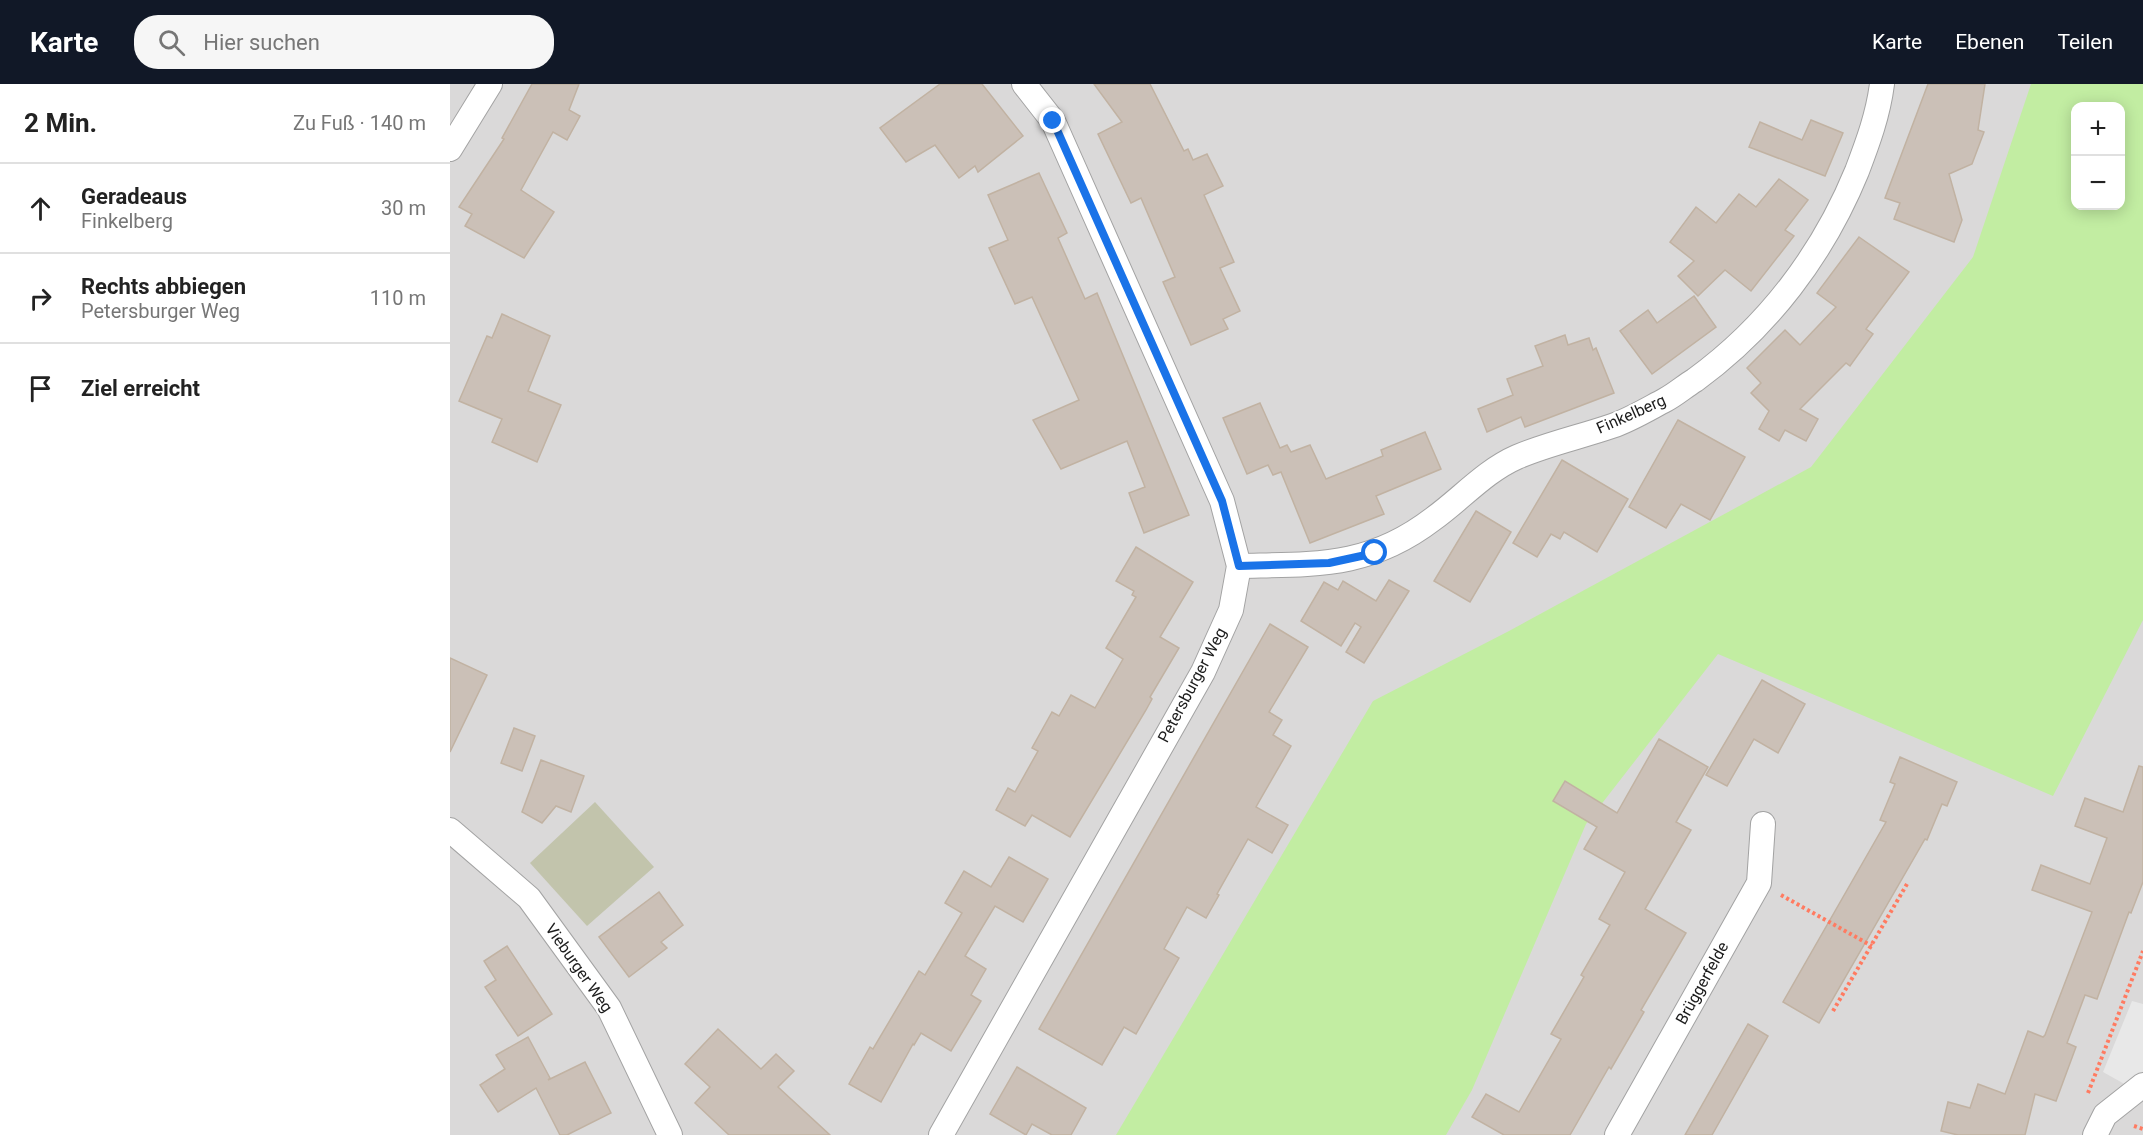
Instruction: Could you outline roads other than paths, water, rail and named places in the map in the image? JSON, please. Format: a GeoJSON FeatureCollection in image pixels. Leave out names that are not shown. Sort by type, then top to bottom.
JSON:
{"type":"FeatureCollection","features":[{"type":"Feature","properties":{"kind":"street"},"geometry":{"type":"LineString","coordinates":[[450,149],[490,84]]}},
{"type":"Feature","properties":{"kind":"street","name":"Petersburger Weg"},"geometry":{"type":"LineString","coordinates":[[941,1135],[1203,672],[1231,610],[1239,566],[1222,501],[1053,121],[1024,84]]}},
{"type":"Feature","properties":{"kind":"street","name":"Finkelberg"},"geometry":{"type":"LineString","coordinates":[[1239,566],[1329,563],[1375,553],[1407,538],[1487,475],[1515,457],[1614,425],[1668,399],[1714,366],[1754,329],[1785,295],[1814,255],[1842,206],[1870,139],[1880,102],[1882,84]]}},
{"type":"Feature","properties":{"kind":"street","name":"Brüggerfelde"},"geometry":{"type":"LineString","coordinates":[[1617,1135],[1759,883],[1763,824]]}},
{"type":"Feature","properties":{"kind":"street","name":"Vieburger Weg"},"geometry":{"type":"LineString","coordinates":[[450,830],[529,898],[609,1008],[670,1135]]}},
{"type":"Feature","properties":{"kind":"street"},"geometry":{"type":"LineString","coordinates":[[2095,1135],[2105,1115],[2143,1085]]}}]}
